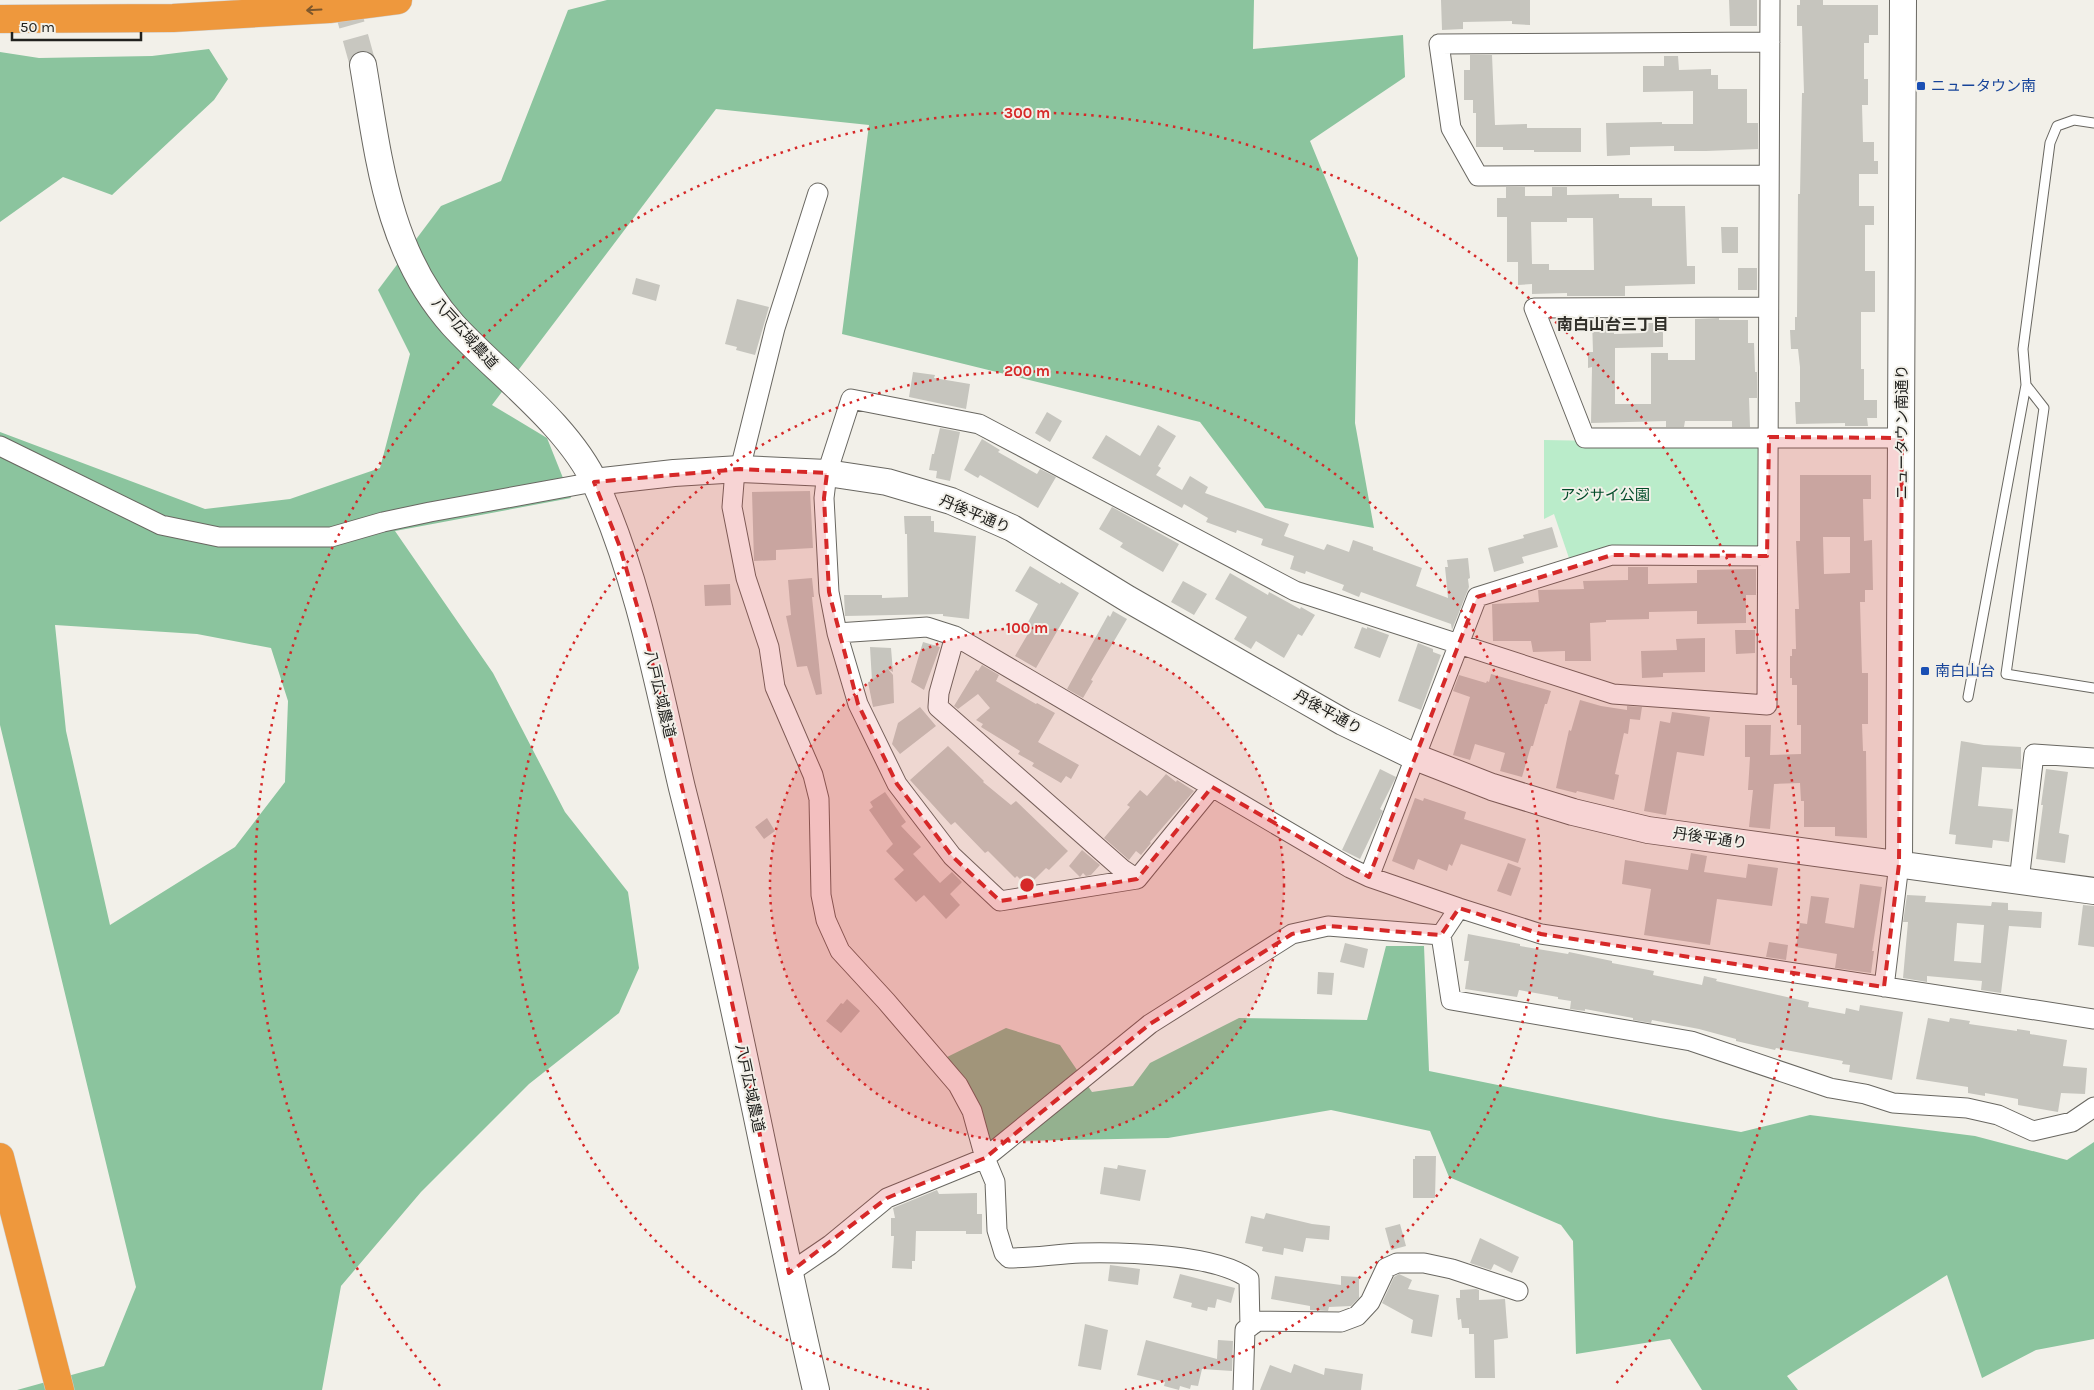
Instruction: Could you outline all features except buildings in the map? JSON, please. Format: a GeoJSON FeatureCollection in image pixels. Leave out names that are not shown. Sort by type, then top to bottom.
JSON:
{"type":"FeatureCollection","features":[{"type":"Feature","properties":{"kind":"highway"},"geometry":{"type":"LineString","coordinates":[[0,19],[173,18],[329,9],[398,0]]}},
{"type":"Feature","properties":{"kind":"highway"},"geometry":{"type":"LineString","coordinates":[[0,1157],[60,1390]]}},
{"type":"Feature","properties":{"kind":"street"},"geometry":{"type":"LineString","coordinates":[[1212,787],[1137,879],[1000,901],[952,856],[897,784],[858,704],[837,633],[829,592],[824,498],[827,473],[851,399],[979,424],[1294,591],[1613,694],[1767,705],[1770,0]]}},
{"type":"Feature","properties":{"kind":"street","name":"ニュータウン南通り"},"geometry":{"type":"LineString","coordinates":[[1899,864],[1903,0]]}},
{"type":"Feature","properties":{"kind":"street"},"geometry":{"type":"LineString","coordinates":[[1769,175],[1478,176],[1451,128],[1439,44],[1770,42]]}},
{"type":"Feature","properties":{"kind":"street","name":"八戸広域農道"},"geometry":{"type":"LineString","coordinates":[[363,65],[381,169],[401,242],[422,285],[452,324],[566,438],[594,482],[620,547],[646,637],[719,942],[789,1273],[816,1390]]}},
{"type":"Feature","properties":{"kind":"street"},"geometry":{"type":"LineString","coordinates":[[818,193],[775,328],[738,470],[732,507],[746,578],[769,647],[775,687],[813,775],[819,799],[821,895],[826,920],[840,951],[886,1000],[958,1085],[972,1111],[985,1158],[996,1182],[997,1230],[1004,1253],[1009,1258],[1039,1258],[1081,1254],[1156,1256],[1198,1260],[1228,1268],[1243,1274],[1249,1279],[1250,1327]]}},
{"type":"Feature","properties":{"kind":"street"},"geometry":{"type":"LineString","coordinates":[[1768,307],[1534,308],[1585,438],[1902,438]]}},
{"type":"Feature","properties":{"kind":"street"},"geometry":{"type":"LineString","coordinates":[[0,446],[162,525],[219,537],[330,537],[383,522],[430,512],[594,482]]}},
{"type":"Feature","properties":{"kind":"street","name":"丹後平通り"},"geometry":{"type":"LineString","coordinates":[[594,482],[674,473],[738,470],[827,473],[887,482],[951,501],[1012,528],[1342,722],[1415,757],[1492,788],[1573,812],[1648,830],[2094,892]]}},
{"type":"Feature","properties":{"kind":"street"},"geometry":{"type":"LineString","coordinates":[[1369,877],[1477,598],[1612,555],[1767,556]]}},
{"type":"Feature","properties":{"kind":"street"},"geometry":{"type":"LineString","coordinates":[[837,633],[927,627],[955,636],[1369,877],[1541,934],[2094,1019]]}},
{"type":"Feature","properties":{"kind":"street"},"geometry":{"type":"LineString","coordinates":[[955,636],[939,693],[938,708],[1122,869],[1137,879]]}},
{"type":"Feature","properties":{"kind":"street"},"geometry":{"type":"LineString","coordinates":[[2019,881],[2034,754],[2094,758]]}},
{"type":"Feature","properties":{"kind":"street"},"geometry":{"type":"LineString","coordinates":[[1884,987],[1899,864]]}},
{"type":"Feature","properties":{"kind":"street"},"geometry":{"type":"LineString","coordinates":[[1459,908],[1441,935],[1451,1000],[1691,1041],[1830,1088],[1865,1094],[1893,1103],[1968,1108],[1998,1116],[2033,1131],[2072,1122],[2094,1107]]}},
{"type":"Feature","properties":{"kind":"street"},"geometry":{"type":"LineString","coordinates":[[789,1273],[830,1245],[887,1198],[985,1158],[1150,1024],[1292,934],[1328,926],[1441,935]]}},
{"type":"Feature","properties":{"kind":"street"},"geometry":{"type":"LineString","coordinates":[[1243,1390],[1246,1330],[1258,1321],[1341,1322],[1357,1316],[1370,1302],[1386,1268],[1397,1262],[1424,1263],[1452,1269],[1518,1290]]}},
{"type":"Feature","properties":{"kind":"lane"},"geometry":{"type":"LineString","coordinates":[[1968,697],[2026,385],[2023,349],[2050,143],[2057,126],[2074,120],[2094,123]]}},
{"type":"Feature","properties":{"kind":"lane"},"geometry":{"type":"LineString","coordinates":[[2026,385],[2044,408],[2006,674],[2094,688]]}},
{"type":"Feature","properties":{"kind":"highlighted area"},"geometry":{"type":"Polygon","coordinates":[[[1769,437],[1902,438],[1899,864],[1884,987],[1541,934],[1459,908],[1441,935],[1328,926],[1292,934],[1150,1024],[985,1158],[887,1198],[789,1273],[719,941],[646,637],[620,547],[594,482],[740,469],[827,473],[824,498],[829,592],[858,704],[897,784],[952,856],[1000,901],[1137,879],[1212,787],[1369,877],[1477,597],[1612,555],[1767,556],[1769,437]]]}},
{"type":"Feature","properties":{"kind":"green space"},"geometry":{"type":"Polygon","coordinates":[[[607,0],[1254,0],[1253,49],[1403,35],[1405,77],[1310,141],[1358,258],[1355,423],[1374,528],[1265,508],[1200,422],[842,334],[869,125],[716,109],[492,405],[547,438],[571,498],[395,531],[493,673],[565,812],[628,892],[639,968],[619,1013],[529,1084],[421,1192],[341,1286],[322,1390],[17,1390],[104,1366],[136,1287],[0,725],[0,432],[205,509],[290,499],[380,468],[410,354],[378,290],[441,206],[501,181],[568,10],[607,0]],[[55,625],[66,731],[110,925],[235,847],[285,782],[288,701],[271,648],[197,634],[55,625]]]}},
{"type":"Feature","properties":{"kind":"green space"},"geometry":{"type":"Polygon","coordinates":[[[209,49],[228,79],[214,100],[112,195],[63,177],[0,222],[0,52],[39,58],[152,56],[209,49]]]}},
{"type":"Feature","properties":{"kind":"green space","name":"アジサイ公園"},"geometry":{"type":"Polygon","coordinates":[[[1544,440],[1764,444],[1764,547],[1570,561],[1554,514],[1544,519],[1544,440]]]}},
{"type":"Feature","properties":{"kind":"green space"},"geometry":{"type":"Polygon","coordinates":[[[1386,946],[1424,946],[1429,1071],[1660,1118],[1741,1132],[1810,1115],[1975,1136],[2067,1160],[2094,1142],[2094,1339],[2036,1350],[1982,1378],[1947,1275],[1787,1376],[1798,1390],[1702,1390],[1670,1339],[1576,1354],[1573,1241],[1561,1225],[1449,1177],[1430,1131],[1331,1110],[1168,1138],[973,1142],[941,1060],[1006,1028],[1060,1045],[1092,1092],[1133,1086],[1150,1063],[1239,1018],[1367,1020],[1386,946]]]}},
{"type":"Feature","properties":{"kind":"tunnel"},"geometry":{"type":"LineString","coordinates":[[345,0],[363,65]]}},
{"type":"Feature","properties":{"kind":"place","name":"ニュータウン南"},"geometry":{"type":"Point","coordinates":[1921,86]}},
{"type":"Feature","properties":{"kind":"place","name":"南白山台"},"geometry":{"type":"Point","coordinates":[1925,671]}},
{"type":"Feature","properties":{"kind":"district","name":"南白山台三丁目"},"geometry":{"type":"Point","coordinates":[1613,324]}}]}
